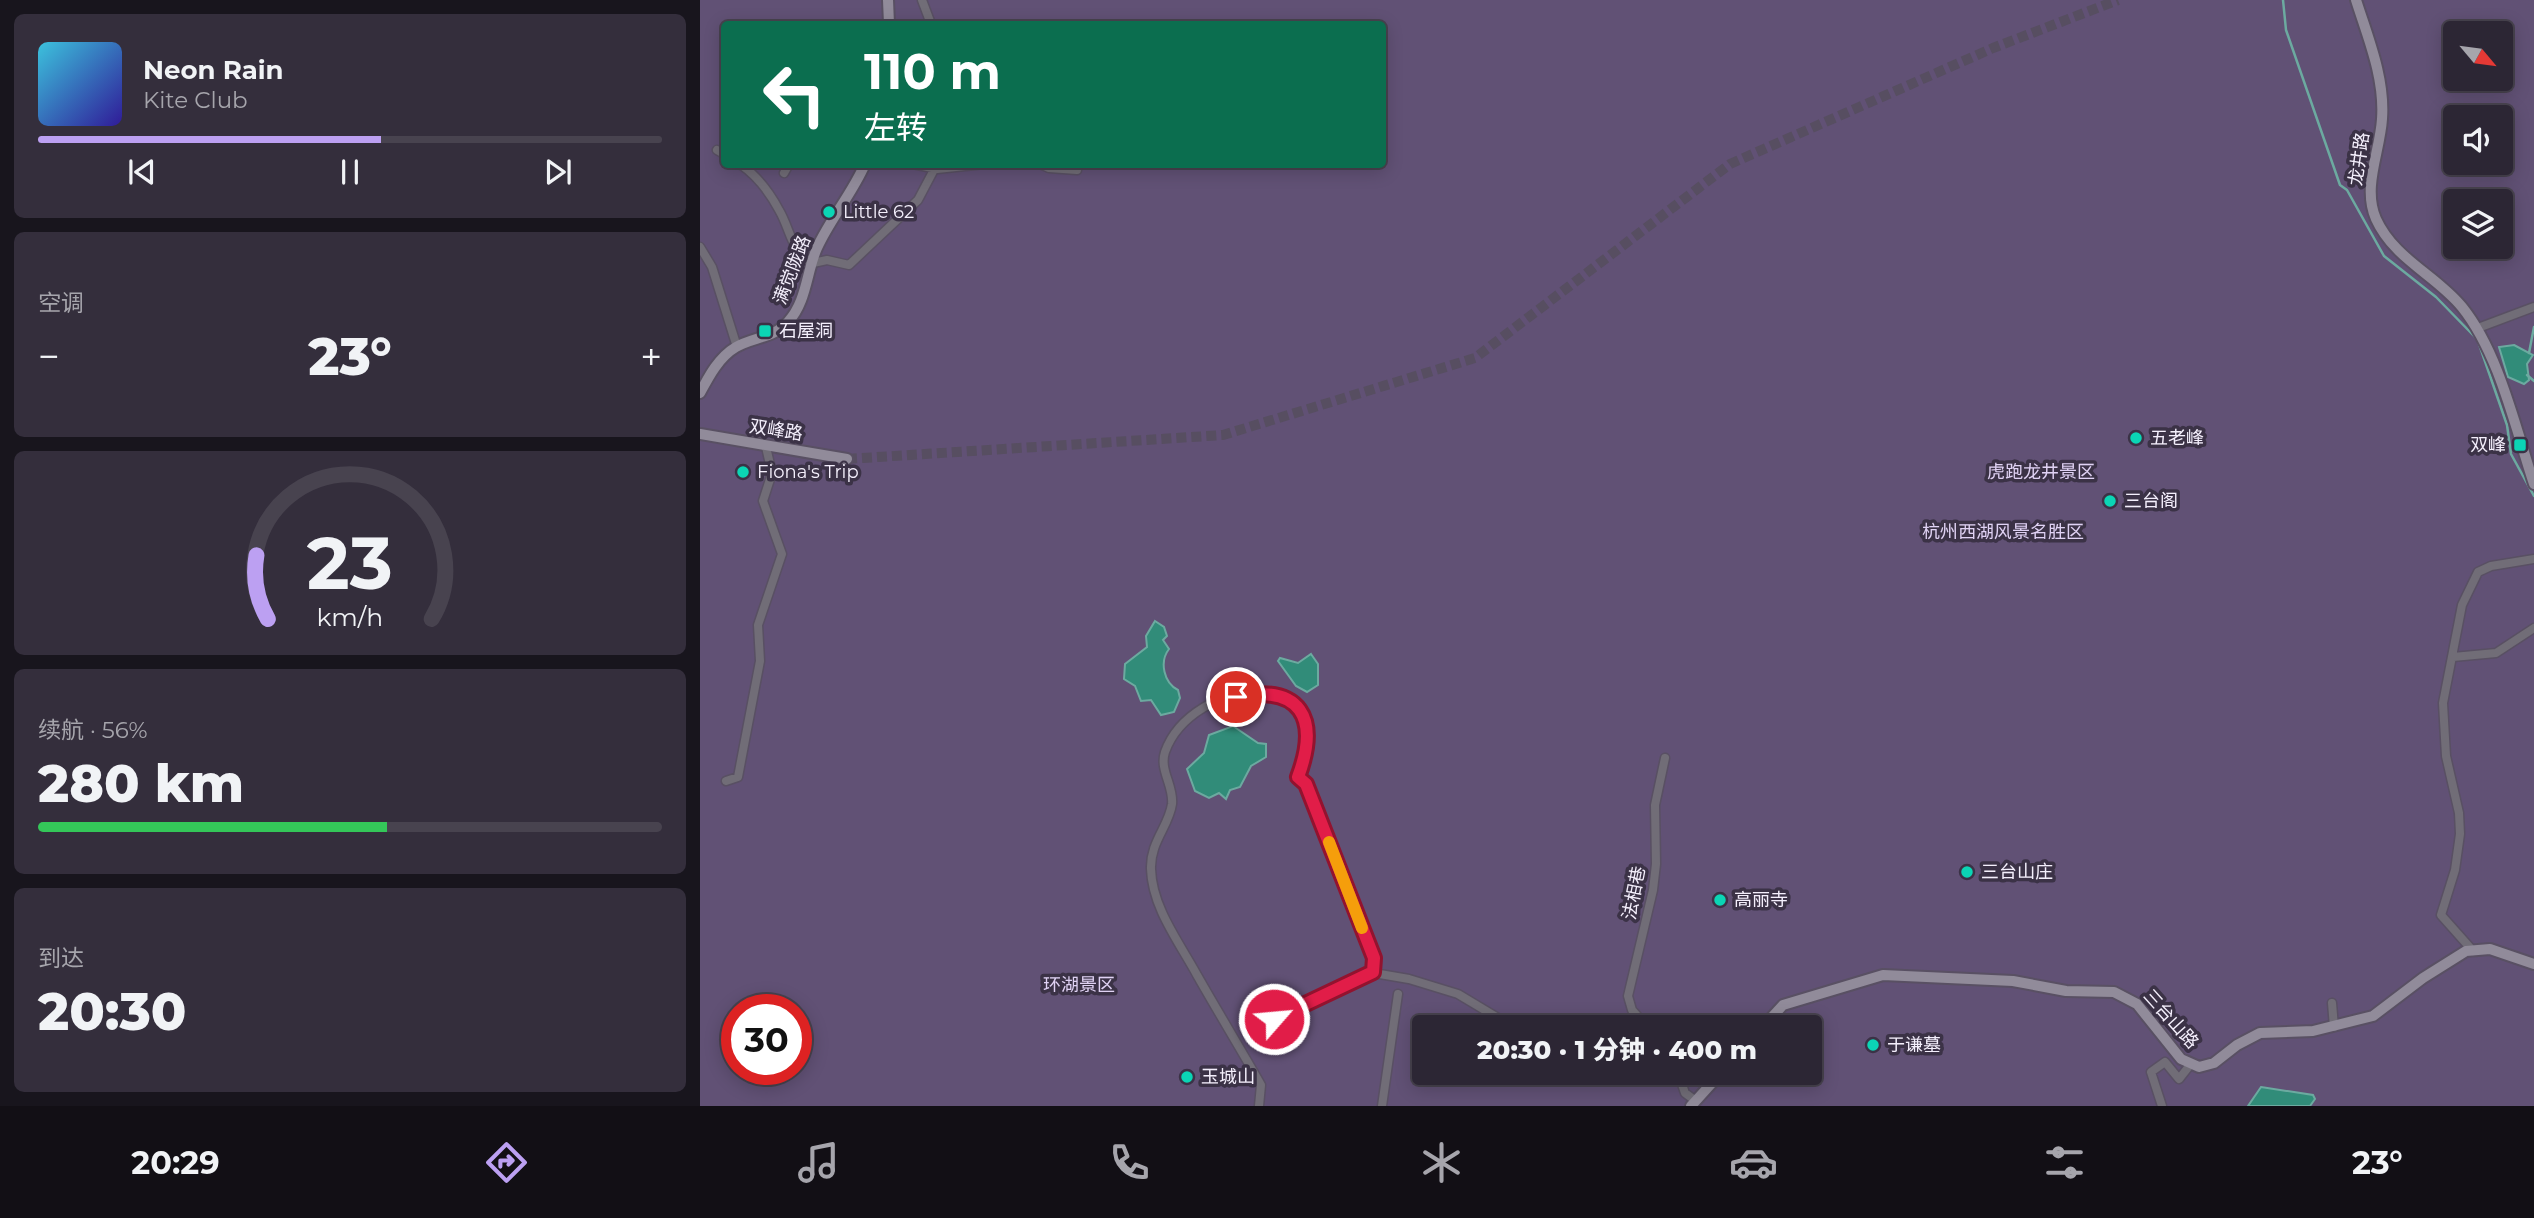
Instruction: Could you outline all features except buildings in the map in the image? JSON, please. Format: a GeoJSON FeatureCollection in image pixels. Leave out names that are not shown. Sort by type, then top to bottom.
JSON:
{"type":"FeatureCollection","features":[{"type":"Feature","properties":{"kind":"street"},"geometry":{"type":"LineString","coordinates":[[888,0],[889,21]]}},
{"type":"Feature","properties":{"kind":"street"},"geometry":{"type":"LineString","coordinates":[[922,0],[930,21]]}},
{"type":"Feature","properties":{"kind":"street","name":"龙井路"},"geometry":{"type":"LineString","coordinates":[[2356,0],[2378,71],[2382,94],[2382,120],[2371,192],[2372,209],[2386,236],[2400,253],[2460,304],[2478,328],[2514,418],[2534,484]]}},
{"type":"Feature","properties":{"kind":"street"},"geometry":{"type":"LineString","coordinates":[[746,168],[780,211],[791,242],[802,257],[813,263],[827,260],[849,265],[918,200],[936,168]]}},
{"type":"Feature","properties":{"kind":"street"},"geometry":{"type":"LineString","coordinates":[[784,173],[787,168]]}},
{"type":"Feature","properties":{"kind":"street","name":"满觉陇路"},"geometry":{"type":"LineString","coordinates":[[700,393],[710,373],[737,346],[778,332],[786,325],[799,305],[816,250],[863,168]]}},
{"type":"Feature","properties":{"kind":"street"},"geometry":{"type":"LineString","coordinates":[[1049,168],[1077,170]]}},
{"type":"Feature","properties":{"kind":"street"},"geometry":{"type":"LineString","coordinates":[[700,247],[712,267],[737,346]]}},
{"type":"Feature","properties":{"kind":"street"},"geometry":{"type":"LineString","coordinates":[[2478,328],[2534,307]]}},
{"type":"Feature","properties":{"kind":"street","name":"双峰路"},"geometry":{"type":"LineString","coordinates":[[700,434],[766,447],[847,458]]}},
{"type":"Feature","properties":{"kind":"street"},"geometry":{"type":"LineString","coordinates":[[726,781],[738,777],[760,662],[758,625],[782,554],[763,500],[772,472],[766,447]]}},
{"type":"Feature","properties":{"kind":"street"},"geometry":{"type":"LineString","coordinates":[[2534,559],[2491,566],[2478,572],[2462,605],[2443,703],[2446,756],[2459,813],[2460,834],[2455,870],[2441,915],[2446,923],[2463,936],[2473,951],[2490,949],[2534,964]]}},
{"type":"Feature","properties":{"kind":"street"},"geometry":{"type":"LineString","coordinates":[[2452,657],[2496,653],[2534,628]]}},
{"type":"Feature","properties":{"kind":"street"},"geometry":{"type":"LineString","coordinates":[[1259,1106],[1261,1085],[1160,910],[1150,869],[1154,842],[1172,804],[1163,764],[1166,752],[1190,716],[1210,702],[1262,692],[1282,694],[1292,700],[1301,712],[1305,734],[1303,764],[1298,777],[1306,784],[1374,958],[1373,972]]}},
{"type":"Feature","properties":{"kind":"street","name":"法相巷"},"geometry":{"type":"LineString","coordinates":[[1636,1015],[1628,996],[1653,890],[1656,864],[1655,805],[1665,758]]}},
{"type":"Feature","properties":{"kind":"street","name":"三台山路"},"geometry":{"type":"LineString","coordinates":[[1774,1015],[1783,1005],[1883,975],[2012,981],[2066,991],[2115,992],[2137,1004],[2190,1065],[2199,1067],[2214,1063],[2237,1045],[2260,1033],[2334,1027],[2373,1016],[2423,978],[2473,951]]}},
{"type":"Feature","properties":{"kind":"street"},"geometry":{"type":"LineString","coordinates":[[1251,1031],[1373,972],[1458,993],[1494,1015]]}},
{"type":"Feature","properties":{"kind":"street"},"geometry":{"type":"LineString","coordinates":[[1382,1106],[1398,994]]}},
{"type":"Feature","properties":{"kind":"street"},"geometry":{"type":"LineString","coordinates":[[2333,1003],[2334,1027]]}},
{"type":"Feature","properties":{"kind":"street"},"geometry":{"type":"LineString","coordinates":[[2162,1106],[2151,1072],[2165,1062],[2179,1079],[2190,1065]]}},
{"type":"Feature","properties":{"kind":"street"},"geometry":{"type":"LineString","coordinates":[[1682,1085],[1685,1093],[1696,1104],[1711,1085]]}},
{"type":"Feature","properties":{"kind":"green space","name":"虎跑龙井景区"},"geometry":{"type":"Polygon","coordinates":[[[700,0],[2534,0],[2534,1106],[700,1106],[700,0]]]}},
{"type":"Feature","properties":{"kind":"shaded area"},"geometry":{"type":"Polygon","coordinates":[[[2514,345],[2533,355],[2527,364],[2529,380],[2524,384],[2508,377],[2499,347],[2514,345]]]}},
{"type":"Feature","properties":{"kind":"shaded area"},"geometry":{"type":"Polygon","coordinates":[[[1155,621],[1164,627],[1167,636],[1163,640],[1169,649],[1164,660],[1164,672],[1169,682],[1178,690],[1180,698],[1174,712],[1161,715],[1151,700],[1141,701],[1135,686],[1124,679],[1125,664],[1147,647],[1146,636],[1155,621]]]}},
{"type":"Feature","properties":{"kind":"shaded area"},"geometry":{"type":"Polygon","coordinates":[[[1311,654],[1318,664],[1318,685],[1307,692],[1296,686],[1278,661],[1280,658],[1298,663],[1311,654]]]}},
{"type":"Feature","properties":{"kind":"shaded area"},"geometry":{"type":"Polygon","coordinates":[[[1233,726],[1258,743],[1266,744],[1266,757],[1251,766],[1240,787],[1230,790],[1226,799],[1219,793],[1209,798],[1195,791],[1187,769],[1204,753],[1209,735],[1233,726]]]}},
{"type":"Feature","properties":{"kind":"shaded area"},"geometry":{"type":"Polygon","coordinates":[[[2261,1087],[2313,1095],[2315,1099],[2310,1106],[2248,1106],[2261,1087]]]}},
{"type":"Feature","properties":{"kind":"waterway"},"geometry":{"type":"LineString","coordinates":[[2283,0],[2286,30],[2340,185],[2347,190],[2384,256],[2436,297],[2476,338]]}},
{"type":"Feature","properties":{"kind":"waterway"},"geometry":{"type":"LineString","coordinates":[[2529,353],[2534,327]]}},
{"type":"Feature","properties":{"kind":"waterway"},"geometry":{"type":"LineString","coordinates":[[2479,344],[2507,425],[2511,454],[2534,496]]}},
{"type":"Feature","properties":{"kind":"waterway"},"geometry":{"type":"LineString","coordinates":[[2527,375],[2534,381]]}},
{"type":"Feature","properties":{"kind":"tunnel"},"geometry":{"type":"LineString","coordinates":[[847,459],[1223,435],[1475,358],[1730,164],[1993,48],[2118,0]]}},
{"type":"Feature","properties":{"kind":"slow traffic"},"geometry":{"type":"LineString","coordinates":[[1329,842],[1362,928]]}},
{"type":"Feature","properties":{"kind":"place","name":"Little 62"},"geometry":{"type":"Point","coordinates":[829,212]}},
{"type":"Feature","properties":{"kind":"place","name":"石屋洞"},"geometry":{"type":"Point","coordinates":[765,331]}},
{"type":"Feature","properties":{"kind":"place","name":"五老峰"},"geometry":{"type":"Point","coordinates":[2136,438]}},
{"type":"Feature","properties":{"kind":"place","name":"双峰"},"geometry":{"type":"Point","coordinates":[2520,445]}},
{"type":"Feature","properties":{"kind":"place","name":"Fiona's Trip"},"geometry":{"type":"Point","coordinates":[743,472]}},
{"type":"Feature","properties":{"kind":"place","name":"三台阁"},"geometry":{"type":"Point","coordinates":[2110,501]}},
{"type":"Feature","properties":{"kind":"place","name":"三台山庄"},"geometry":{"type":"Point","coordinates":[1967,872]}},
{"type":"Feature","properties":{"kind":"place","name":"高丽寺"},"geometry":{"type":"Point","coordinates":[1720,900]}},
{"type":"Feature","properties":{"kind":"place","name":"于谦墓"},"geometry":{"type":"Point","coordinates":[1873,1045]}},
{"type":"Feature","properties":{"kind":"place","name":"玉城山"},"geometry":{"type":"Point","coordinates":[1187,1077]}},
{"type":"Feature","properties":{"kind":"route"},"geometry":{"type":"LineString","coordinates":[[1236,697],[1262,692],[1282,694],[1292,700],[1301,712],[1305,734],[1303,764],[1298,777],[1306,784],[1374,958],[1373,972],[1368,972],[1274,1019]]}},
{"type":"Feature","properties":{"kind":"park label","name":"杭州西湖风景名胜区"},"geometry":{"type":"Point","coordinates":[2003,532]}},
{"type":"Feature","properties":{"kind":"park label","name":"环湖景区"},"geometry":{"type":"Point","coordinates":[1079,985]}}]}
